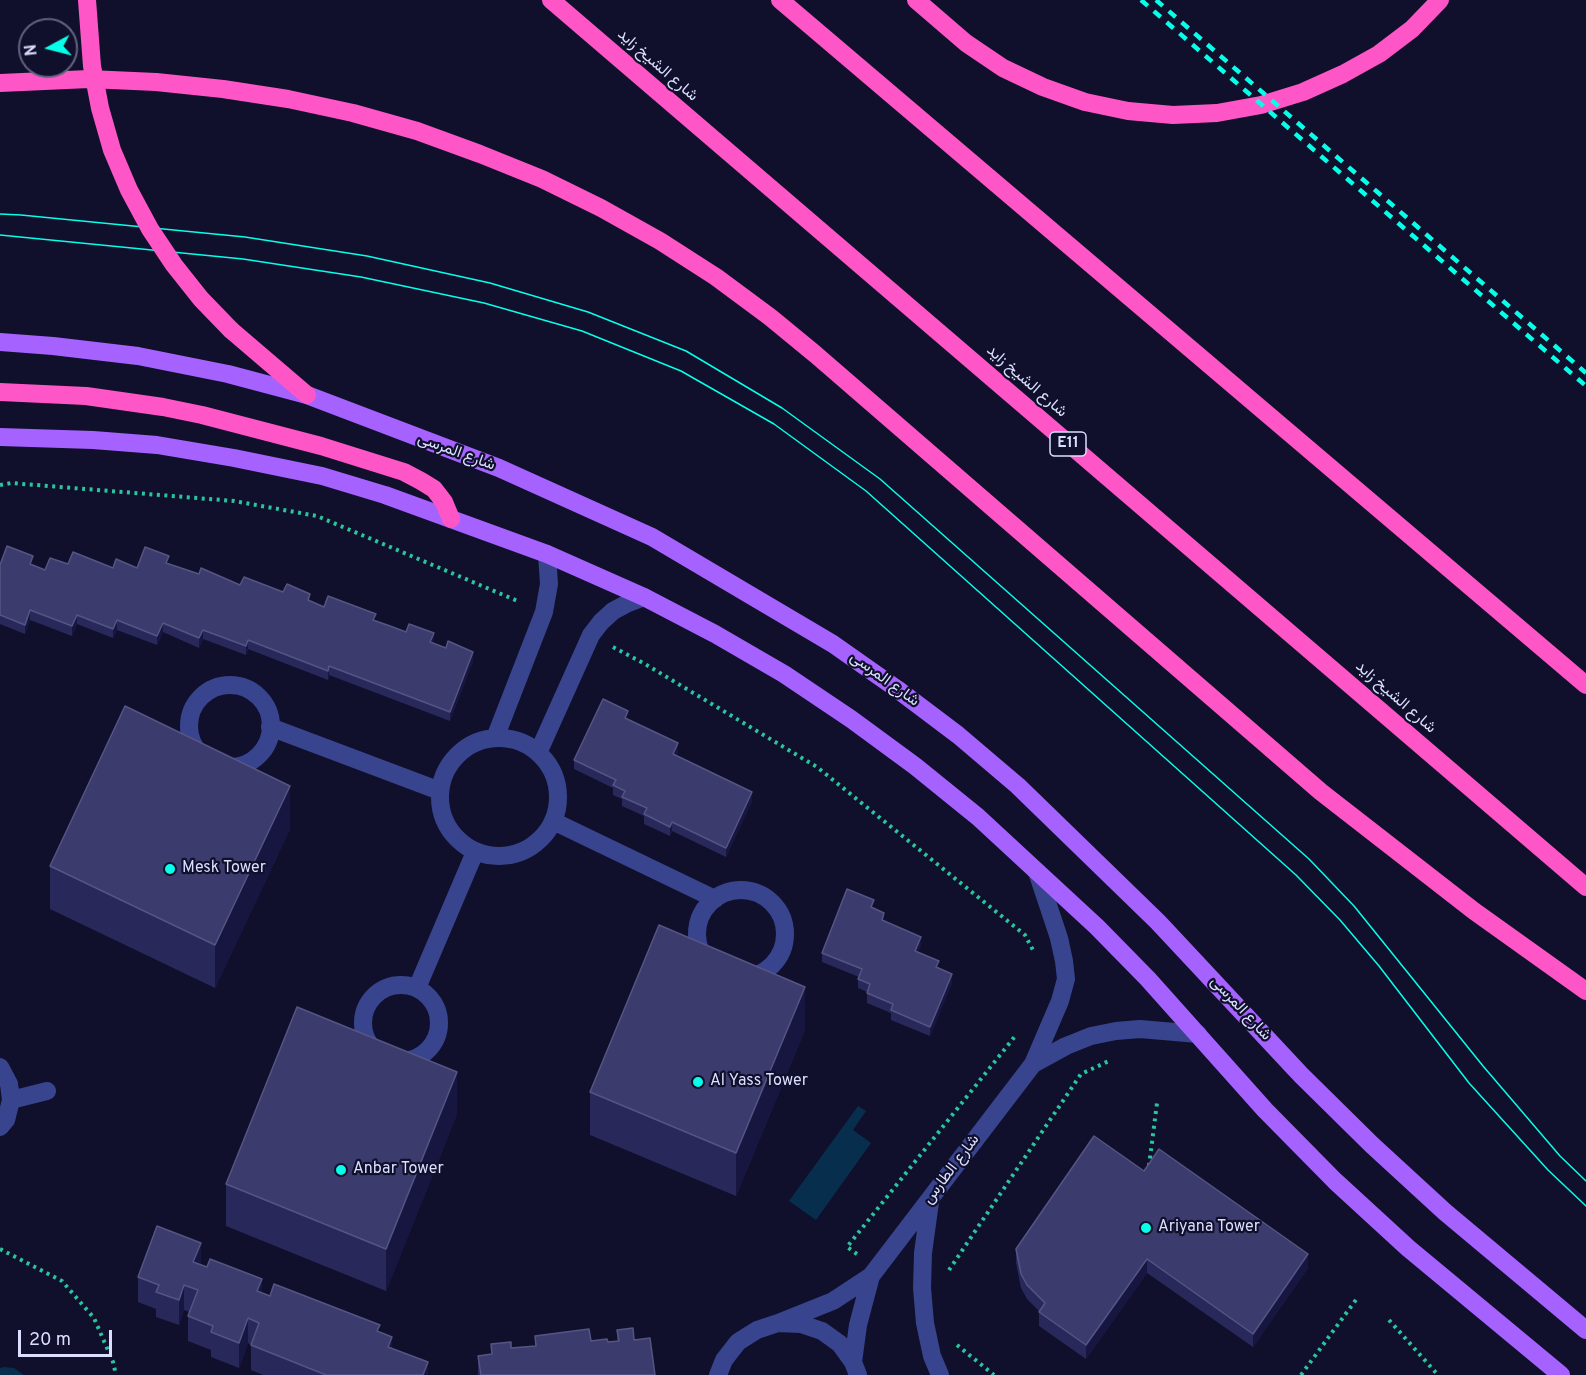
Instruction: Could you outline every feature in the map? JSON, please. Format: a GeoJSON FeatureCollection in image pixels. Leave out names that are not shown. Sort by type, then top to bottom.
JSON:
{"type":"FeatureCollection","features":[{"type":"Feature","properties":{"kind":"highway"},"geometry":{"type":"LineString","coordinates":[[87,0],[92,66],[100,108],[112,150],[129,190],[150,229],[174,265],[201,299],[231,330],[307,396]]}},
{"type":"Feature","properties":{"kind":"highway","name":"شارع الشيخ زايد"},"geometry":{"type":"LineString","coordinates":[[551,0],[1586,888]]}},
{"type":"Feature","properties":{"kind":"highway"},"geometry":{"type":"LineString","coordinates":[[780,0],[1586,685]]}},
{"type":"Feature","properties":{"kind":"highway"},"geometry":{"type":"LineString","coordinates":[[916,0],[966,44],[1003,68],[1043,87],[1085,102],[1128,111],[1173,115],[1217,113],[1261,105],[1303,92],[1380,54],[1412,28],[1440,0]]}},
{"type":"Feature","properties":{"kind":"highway"},"geometry":{"type":"LineString","coordinates":[[0,83],[90,80],[156,82],[223,88],[353,113],[428,135],[542,179],[602,208],[660,241],[770,317],[815,354],[1321,792],[1474,911],[1586,991]]}},
{"type":"Feature","properties":{"kind":"highway"},"geometry":{"type":"LineString","coordinates":[[0,392],[86,396],[164,407],[321,446],[404,472],[421,481],[434,489],[444,502],[451,519]]}},
{"type":"Feature","properties":{"kind":"main road","name":"شارع المرسى"},"geometry":{"type":"LineString","coordinates":[[0,342],[138,356],[228,374],[307,396],[499,468],[652,537],[833,644],[967,742],[1069,834],[1158,922],[1301,1075],[1372,1145],[1445,1212],[1586,1330]]}},
{"type":"Feature","properties":{"kind":"main road"},"geometry":{"type":"LineString","coordinates":[[0,437],[157,445],[322,476],[385,495],[547,554],[644,597],[784,674],[851,718],[978,817],[1097,927],[1198,1034],[1265,1110],[1335,1181],[1408,1248],[1561,1375]]}},
{"type":"Feature","properties":{"kind":"street"},"geometry":{"type":"LineString","coordinates":[[495,738],[544,612],[549,584],[547,554]]}},
{"type":"Feature","properties":{"kind":"street"},"geometry":{"type":"LineString","coordinates":[[538,753],[591,635],[600,622],[613,611],[644,597]]}},
{"type":"Feature","properties":{"kind":"street"},"geometry":{"type":"LineString","coordinates":[[224,685],[238,686],[251,691],[269,713],[270,727],[268,741],[260,753],[249,762],[236,767],[221,766],[208,761],[197,751],[190,739],[189,724],[191,711],[199,699],[210,690],[224,685]]}},
{"type":"Feature","properties":{"kind":"street"},"geometry":{"type":"LineString","coordinates":[[270,727],[440,791]]}},
{"type":"Feature","properties":{"kind":"street"},"geometry":{"type":"LineString","coordinates":[[495,738],[511,739],[526,744],[538,753],[550,767],[557,784],[558,803],[553,821],[543,837],[529,849],[512,855],[493,857],[475,852],[459,841],[447,827],[441,809],[440,791],[445,772],[455,757],[470,745],[495,738]]}},
{"type":"Feature","properties":{"kind":"street"},"geometry":{"type":"LineString","coordinates":[[553,821],[715,899]]}},
{"type":"Feature","properties":{"kind":"street"},"geometry":{"type":"LineString","coordinates":[[417,988],[475,852]]}},
{"type":"Feature","properties":{"kind":"street","name":"شارع الطارس"},"geometry":{"type":"LineString","coordinates":[[718,1375],[724,1360],[738,1342],[757,1329],[833,1301],[875,1272],[1033,1064],[1060,1001],[1066,979],[1059,938],[1036,872]]}},
{"type":"Feature","properties":{"kind":"street"},"geometry":{"type":"LineString","coordinates":[[754,891],[776,908],[783,919],[785,933],[783,946],[777,959],[768,969],[742,978],[722,973],[706,960],[697,934],[699,921],[705,908],[715,899],[727,892],[754,891]]}},
{"type":"Feature","properties":{"kind":"street"},"geometry":{"type":"LineString","coordinates":[[392,985],[417,988],[432,1000],[440,1018],[435,1043],[426,1053],[416,1059],[397,1061],[379,1055],[364,1035],[365,1010],[371,999],[381,990],[392,985]]}},
{"type":"Feature","properties":{"kind":"street","name":"شارع الطارس"},"geometry":{"type":"LineString","coordinates":[[1033,1064],[1090,1036],[1116,1031],[1140,1029],[1198,1034]]}},
{"type":"Feature","properties":{"kind":"street"},"geometry":{"type":"LineString","coordinates":[[0,1067],[9,1084],[11,1100],[6,1120],[0,1127]]}},
{"type":"Feature","properties":{"kind":"street"},"geometry":{"type":"LineString","coordinates":[[11,1100],[47,1091]]}},
{"type":"Feature","properties":{"kind":"street"},"geometry":{"type":"LineString","coordinates":[[930,1200],[922,1288],[925,1323],[932,1356],[940,1375]]}},
{"type":"Feature","properties":{"kind":"street","name":"شارع الطارس"},"geometry":{"type":"LineString","coordinates":[[858,1371],[858,1325],[875,1272]]}},
{"type":"Feature","properties":{"kind":"street"},"geometry":{"type":"LineString","coordinates":[[778,1323],[801,1324],[822,1331],[840,1344],[858,1371]]}},
{"type":"Feature","properties":{"kind":"path"},"geometry":{"type":"LineString","coordinates":[[0,485],[11,483],[234,501],[317,516],[544,612]]}},
{"type":"Feature","properties":{"kind":"path"},"geometry":{"type":"LineString","coordinates":[[591,635],[645,664],[817,767],[1025,935],[1040,961]]}},
{"type":"Feature","properties":{"kind":"path"},"geometry":{"type":"LineString","coordinates":[[875,1272],[847,1247],[1023,1026]]}},
{"type":"Feature","properties":{"kind":"path"},"geometry":{"type":"LineString","coordinates":[[948,1273],[959,1253],[1081,1074],[1112,1060]]}},
{"type":"Feature","properties":{"kind":"path"},"geometry":{"type":"LineString","coordinates":[[1149,1166],[1157,1103]]}},
{"type":"Feature","properties":{"kind":"path"},"geometry":{"type":"LineString","coordinates":[[0,1249],[62,1281],[94,1318],[113,1362],[116,1375]]}},
{"type":"Feature","properties":{"kind":"path"},"geometry":{"type":"LineString","coordinates":[[1301,1375],[1359,1297]]}},
{"type":"Feature","properties":{"kind":"path"},"geometry":{"type":"LineString","coordinates":[[1389,1320],[1438,1375]]}},
{"type":"Feature","properties":{"kind":"path"},"geometry":{"type":"LineString","coordinates":[[925,1323],[978,1360],[994,1375]]}},
{"type":"Feature","properties":{"kind":"water"},"geometry":{"type":"Polygon","coordinates":[[[858,1106],[866,1111],[853,1130],[871,1143],[816,1220],[789,1201],[858,1106]]]}},
{"type":"Feature","properties":{"kind":"water"},"geometry":{"type":"Polygon","coordinates":[[[0,1368],[14,1368],[24,1375],[0,1375],[0,1368]]]}},
{"type":"Feature","properties":{"kind":"building"},"geometry":{"type":"Polygon","coordinates":[[[7,546],[33,556],[30,564],[45,570],[50,558],[68,564],[73,552],[113,568],[116,559],[137,568],[145,547],[169,556],[166,563],[199,574],[201,568],[240,585],[244,577],[283,592],[287,584],[310,594],[308,600],[324,607],[328,596],[376,614],[373,620],[406,632],[409,624],[434,633],[430,642],[446,648],[448,641],[473,652],[450,712],[329,666],[328,671],[248,640],[246,646],[203,630],[199,638],[163,623],[157,636],[117,620],[113,629],[77,615],[72,626],[30,610],[25,625],[0,615],[0,565],[7,546]]]}},
{"type":"Feature","properties":{"kind":"building"},"geometry":{"type":"Polygon","coordinates":[[[603,699],[628,711],[625,718],[678,743],[673,754],[752,792],[726,848],[672,822],[670,827],[644,814],[647,808],[622,797],[625,791],[613,785],[616,780],[574,760],[603,699]]]}},
{"type":"Feature","properties":{"kind":"building","name":"Mesk Tower"},"geometry":{"type":"Polygon","coordinates":[[[125,706],[290,786],[215,945],[50,866],[125,706]]]}},
{"type":"Feature","properties":{"kind":"building"},"geometry":{"type":"Polygon","coordinates":[[[847,889],[874,900],[871,907],[884,913],[882,920],[921,937],[915,951],[939,961],[936,967],[952,974],[930,1027],[891,1010],[893,1004],[867,993],[870,984],[858,979],[862,969],[822,953],[847,889]]]}},
{"type":"Feature","properties":{"kind":"building","name":"Al Yass Tower"},"geometry":{"type":"Polygon","coordinates":[[[659,925],[805,987],[736,1153],[590,1092],[659,925]]]}},
{"type":"Feature","properties":{"kind":"building","name":"Anbar Tower"},"geometry":{"type":"Polygon","coordinates":[[[297,1007],[457,1072],[386,1249],[226,1184],[297,1007]]]}},
{"type":"Feature","properties":{"kind":"building","name":"Ariyana Tower"},"geometry":{"type":"Polygon","coordinates":[[[1094,1136],[1144,1171],[1159,1149],[1308,1254],[1253,1334],[1147,1259],[1086,1345],[1039,1312],[1045,1303],[1027,1285],[1021,1274],[1016,1249],[1094,1136]]]}},
{"type":"Feature","properties":{"kind":"building"},"geometry":{"type":"Polygon","coordinates":[[[157,1226],[201,1243],[193,1262],[207,1267],[210,1259],[262,1279],[257,1291],[270,1296],[274,1284],[380,1325],[377,1331],[392,1337],[388,1347],[428,1362],[423,1375],[326,1375],[251,1345],[259,1323],[248,1318],[239,1343],[211,1332],[213,1326],[188,1316],[198,1290],[184,1285],[179,1300],[156,1292],[159,1285],[138,1277],[157,1226]]]}},
{"type":"Feature","properties":{"kind":"building"},"geometry":{"type":"Polygon","coordinates":[[[633,1328],[634,1340],[650,1338],[655,1375],[481,1375],[478,1356],[492,1354],[491,1344],[511,1342],[511,1348],[536,1346],[535,1336],[589,1329],[591,1341],[607,1339],[608,1342],[619,1341],[617,1330],[633,1328]]]}},
{"type":"Feature","properties":{"kind":"tram line"},"geometry":{"type":"LineString","coordinates":[[0,214],[245,237],[367,256],[490,283],[588,312],[686,351],[782,408],[880,479],[1309,859],[1354,906],[1483,1066],[1560,1156],[1586,1181]]}},
{"type":"Feature","properties":{"kind":"tram line"},"geometry":{"type":"LineString","coordinates":[[0,235],[243,259],[361,277],[484,303],[582,331],[681,371],[774,424],[866,491],[1296,875],[1340,920],[1379,966],[1469,1083],[1548,1170],[1586,1206]]}},
{"type":"Feature","properties":{"kind":"railway"},"geometry":{"type":"LineString","coordinates":[[1141,0],[1586,386]]}},
{"type":"Feature","properties":{"kind":"railway"},"geometry":{"type":"LineString","coordinates":[[1156,0],[1586,373]]}},
{"type":"Feature","properties":{"kind":"place","name":"Mesk Tower"},"geometry":{"type":"Point","coordinates":[170,869]}},
{"type":"Feature","properties":{"kind":"place","name":"Al Yass Tower"},"geometry":{"type":"Point","coordinates":[698,1082]}},
{"type":"Feature","properties":{"kind":"place","name":"Anbar Tower"},"geometry":{"type":"Point","coordinates":[341,1170]}},
{"type":"Feature","properties":{"kind":"place","name":"Ariyana Tower"},"geometry":{"type":"Point","coordinates":[1146,1228]}}]}
